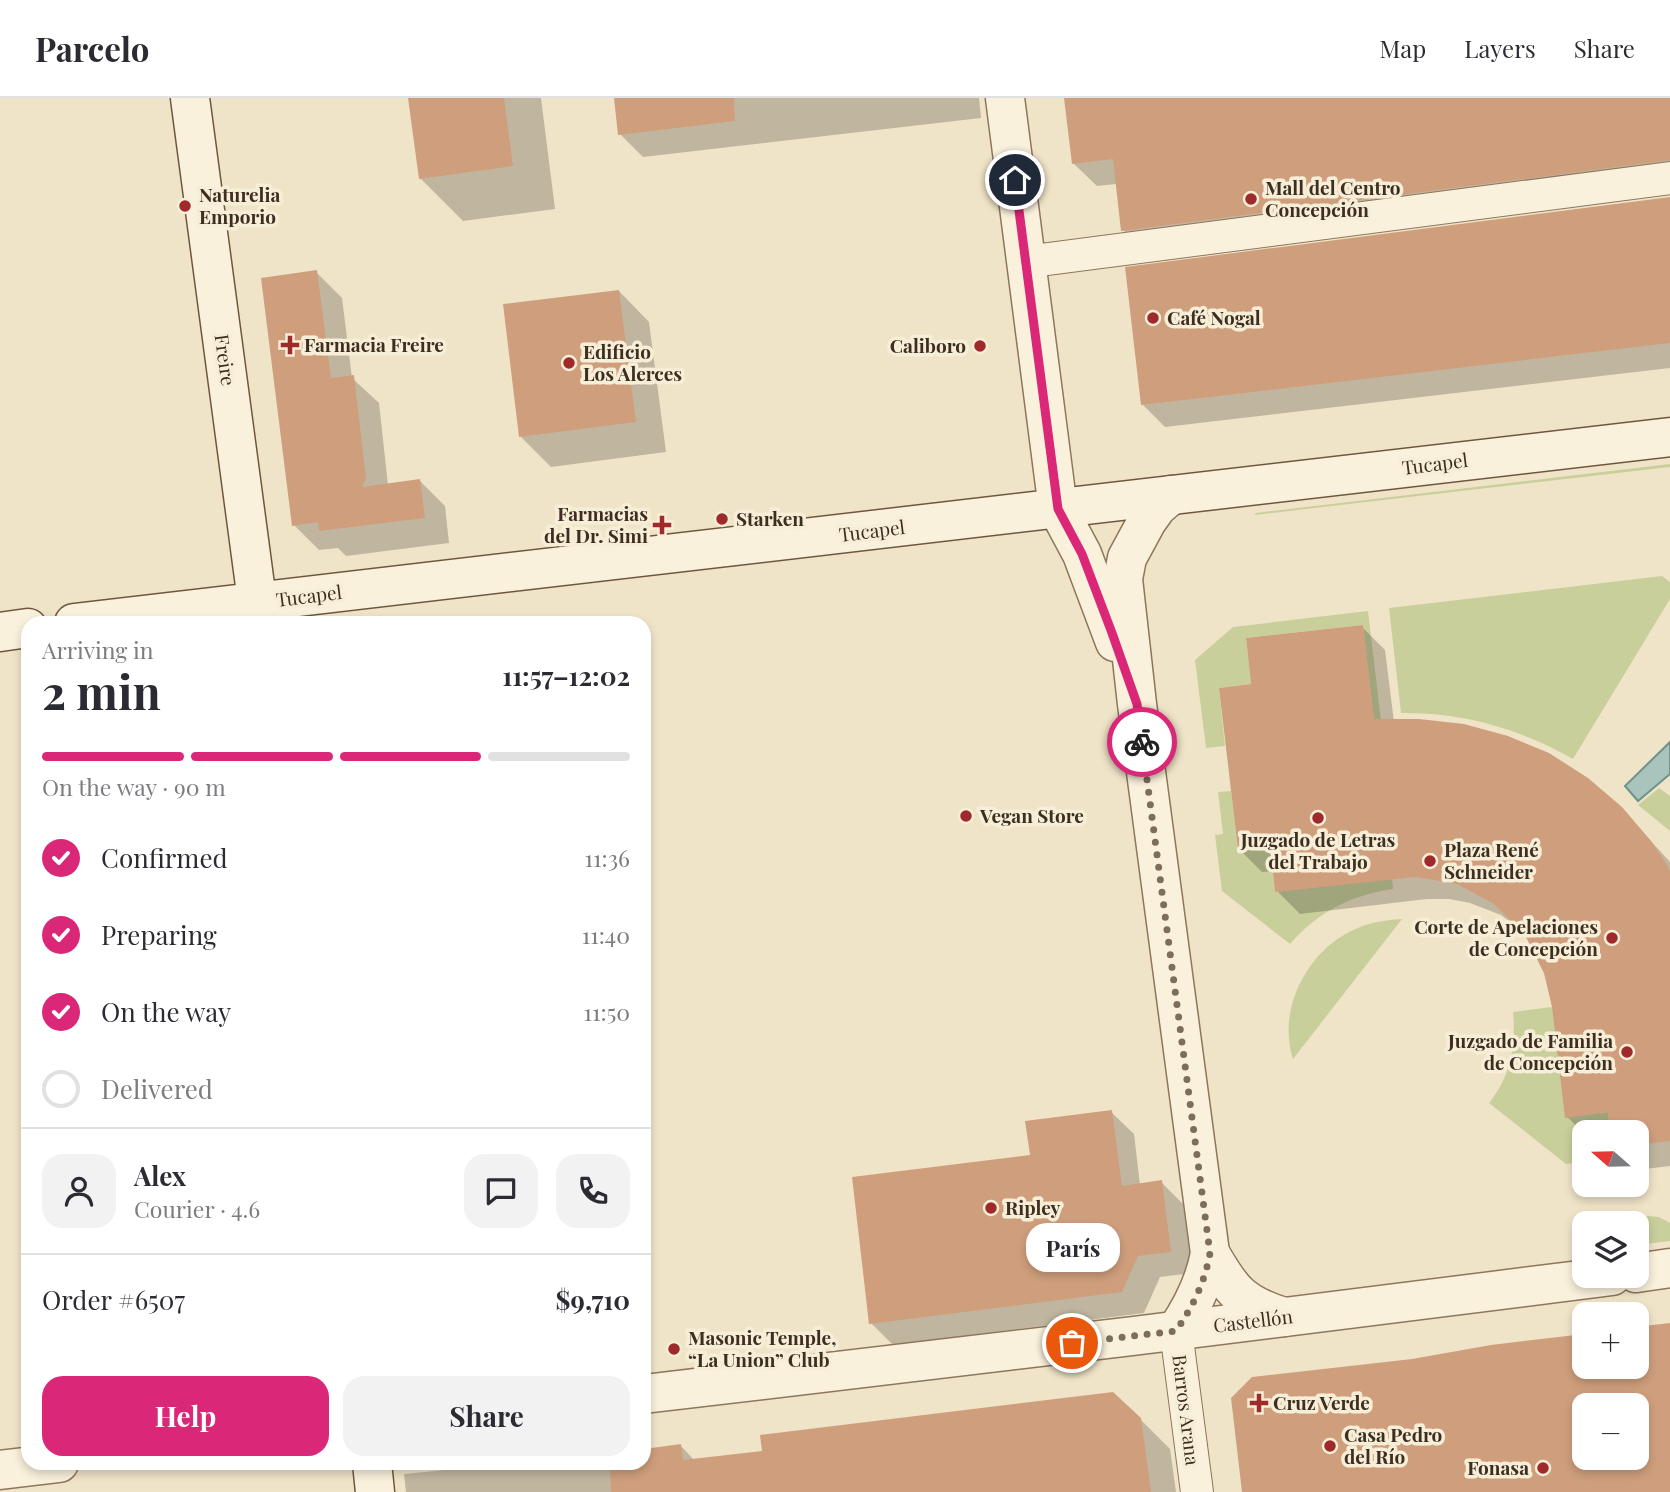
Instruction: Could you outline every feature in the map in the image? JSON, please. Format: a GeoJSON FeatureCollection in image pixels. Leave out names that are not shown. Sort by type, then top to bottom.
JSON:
{"type":"FeatureCollection","features":[{"type":"Feature","properties":{"kind":"street","name":"Freire"},"geometry":{"type":"LineString","coordinates":[[190,98],[259,612]]}},
{"type":"Feature","properties":{"kind":"street","name":"Barros Arana"},"geometry":{"type":"LineString","coordinates":[[1005,98],[1058,509],[1082,554],[1137,704]]}},
{"type":"Feature","properties":{"kind":"street"},"geometry":{"type":"LineString","coordinates":[[1025,262],[1670,178]]}},
{"type":"Feature","properties":{"kind":"street","name":"Tucapel"},"geometry":{"type":"LineString","coordinates":[[192,616],[259,612],[1058,509],[1670,437]]}},
{"type":"Feature","properties":{"kind":"street","name":"Barros Arana"},"geometry":{"type":"LineString","coordinates":[[1171,495],[1157,507],[1147,521],[1127,558],[1124,579],[1137,704],[1210,1253],[1196,1299],[1176,1331],[1197,1492]]}},
{"type":"Feature","properties":{"kind":"street"},"geometry":{"type":"LineString","coordinates":[[0,632],[21,629]]}},
{"type":"Feature","properties":{"kind":"street","name":"Barros Arana"},"geometry":{"type":"LineString","coordinates":[[1210,1253],[1233,1288],[1249,1303],[1284,1317]]}},
{"type":"Feature","properties":{"kind":"street"},"geometry":{"type":"LineString","coordinates":[[1649,1271],[1670,1269]]}},
{"type":"Feature","properties":{"kind":"street","name":"Castellón"},"geometry":{"type":"LineString","coordinates":[[651,1393],[1572,1281]]}},
{"type":"Feature","properties":{"kind":"street"},"geometry":{"type":"LineString","coordinates":[[0,1470],[21,1468]]}},
{"type":"Feature","properties":{"kind":"street"},"geometry":{"type":"LineString","coordinates":[[373,1470],[375,1492]]}},
{"type":"Feature","properties":{"kind":"green space"},"geometry":{"type":"Polygon","coordinates":[[[1670,464],[1670,467],[1254,515],[1256,513],[1670,464]]]}},
{"type":"Feature","properties":{"kind":"green space"},"geometry":{"type":"Polygon","coordinates":[[[1662,576],[1670,582],[1670,599],[1573,759],[1532,739],[1490,724],[1424,713],[1401,713],[1389,608],[1662,576]]]}},
{"type":"Feature","properties":{"kind":"green space"},"geometry":{"type":"Polygon","coordinates":[[[1368,611],[1381,721],[1374,721],[1363,625],[1246,638],[1251,684],[1219,688],[1225,746],[1206,748],[1195,660],[1233,627],[1368,611]]]}},
{"type":"Feature","properties":{"kind":"green space"},"geometry":{"type":"Polygon","coordinates":[[[1659,788],[1670,796],[1670,831],[1638,805],[1659,788]]]}},
{"type":"Feature","properties":{"kind":"green space"},"geometry":{"type":"Polygon","coordinates":[[[1231,791],[1238,850],[1270,846],[1275,892],[1392,878],[1393,889],[1363,896],[1336,907],[1312,923],[1290,944],[1222,891],[1215,835],[1223,834],[1218,792],[1231,791]]]}},
{"type":"Feature","properties":{"kind":"green space"},"geometry":{"type":"Polygon","coordinates":[[[1402,919],[1293,1059],[1289,1041],[1292,1004],[1308,969],[1320,954],[1349,932],[1375,922],[1402,919]]]}},
{"type":"Feature","properties":{"kind":"green space"},"geometry":{"type":"Polygon","coordinates":[[[1552,1007],[1566,1117],[1608,1112],[1609,1120],[1572,1120],[1572,1163],[1566,1164],[1489,1103],[1502,1082],[1510,1060],[1514,1036],[1513,1012],[1552,1007]]]}},
{"type":"Feature","properties":{"kind":"green space"},"geometry":{"type":"Polygon","coordinates":[[[1649,1216],[1659,1217],[1670,1223],[1670,1241],[1649,1243],[1649,1216]]]}},
{"type":"Feature","properties":{"kind":"water"},"geometry":{"type":"Polygon","coordinates":[[[1670,742],[1670,774],[1638,801],[1625,786],[1670,742]]]}},
{"type":"Feature","properties":{"kind":"building"},"geometry":{"type":"Polygon","coordinates":[[[408,98],[504,98],[513,166],[419,179],[408,98]]]}},
{"type":"Feature","properties":{"kind":"building"},"geometry":{"type":"Polygon","coordinates":[[[614,98],[734,98],[735,121],[618,135],[614,98]]]}},
{"type":"Feature","properties":{"kind":"building","name":"Mall del Centro Concepción"},"geometry":{"type":"Polygon","coordinates":[[[1064,98],[1670,98],[1670,160],[1121,231],[1113,159],[1072,164],[1064,98]]]}},
{"type":"Feature","properties":{"kind":"building"},"geometry":{"type":"Polygon","coordinates":[[[1670,197],[1670,343],[1141,405],[1125,267],[1670,197]]]}},
{"type":"Feature","properties":{"kind":"building"},"geometry":{"type":"Polygon","coordinates":[[[317,270],[331,378],[354,375],[366,479],[362,487],[420,479],[425,518],[319,531],[318,522],[292,526],[261,278],[317,270]]]}},
{"type":"Feature","properties":{"kind":"building","name":"Edificio Los Alerces"},"geometry":{"type":"Polygon","coordinates":[[[619,290],[636,422],[519,437],[503,304],[619,290]]]}},
{"type":"Feature","properties":{"kind":"building"},"geometry":{"type":"Polygon","coordinates":[[[1363,625],[1374,719],[1419,719],[1464,724],[1508,736],[1549,753],[1588,778],[1622,807],[1651,841],[1670,871],[1670,1141],[1649,1143],[1649,1120],[1609,1120],[1608,1112],[1565,1118],[1552,1007],[1544,973],[1525,935],[1494,904],[1457,884],[1415,877],[1275,892],[1270,846],[1238,850],[1219,688],[1251,684],[1246,638],[1363,625]]]}},
{"type":"Feature","properties":{"kind":"building","name":"Ripley"},"geometry":{"type":"Polygon","coordinates":[[[1112,1110],[1122,1186],[1162,1180],[1171,1252],[1138,1256],[1122,1292],[869,1324],[852,1177],[1030,1155],[1025,1121],[1112,1110]]]}},
{"type":"Feature","properties":{"kind":"building"},"geometry":{"type":"Polygon","coordinates":[[[1670,1323],[1670,1492],[1242,1492],[1231,1398],[1252,1377],[1412,1359],[1491,1345],[1572,1335],[1572,1379],[1649,1379],[1649,1325],[1670,1323]]]}},
{"type":"Feature","properties":{"kind":"building"},"geometry":{"type":"Polygon","coordinates":[[[1113,1392],[1141,1418],[1151,1492],[611,1492],[610,1470],[651,1470],[651,1448],[681,1444],[683,1460],[762,1451],[760,1435],[1113,1392]]]}},
{"type":"Feature","properties":{"kind":"way so far"},"geometry":{"type":"LineString","coordinates":[[1072,1343],[1176,1331],[1196,1299],[1210,1253],[1142,742]]}},
{"type":"Feature","properties":{"kind":"place","name":"Mall del Centro Concepción"},"geometry":{"type":"Point","coordinates":[1251,199]}},
{"type":"Feature","properties":{"kind":"place","name":"Naturelia Emporio"},"geometry":{"type":"Point","coordinates":[185,206]}},
{"type":"Feature","properties":{"kind":"place","name":"Café Nogal"},"geometry":{"type":"Point","coordinates":[1153,318]}},
{"type":"Feature","properties":{"kind":"place","name":"Farmacia Freire"},"geometry":{"type":"Point","coordinates":[290,345]}},
{"type":"Feature","properties":{"kind":"place","name":"Caliboro"},"geometry":{"type":"Point","coordinates":[980,346]}},
{"type":"Feature","properties":{"kind":"place","name":"Edificio Los Alerces"},"geometry":{"type":"Point","coordinates":[569,363]}},
{"type":"Feature","properties":{"kind":"place","name":"Starken"},"geometry":{"type":"Point","coordinates":[722,519]}},
{"type":"Feature","properties":{"kind":"place","name":"Farmacias del Dr. Simi"},"geometry":{"type":"Point","coordinates":[662,525]}},
{"type":"Feature","properties":{"kind":"place","name":"Vegan Store"},"geometry":{"type":"Point","coordinates":[966,816]}},
{"type":"Feature","properties":{"kind":"place","name":"Juzgado de Letras del Trabajo"},"geometry":{"type":"Point","coordinates":[1318,818]}},
{"type":"Feature","properties":{"kind":"place","name":"Plaza René Schneider"},"geometry":{"type":"Point","coordinates":[1430,861]}},
{"type":"Feature","properties":{"kind":"place","name":"Corte de Apelaciones de Concepción"},"geometry":{"type":"Point","coordinates":[1612,938]}},
{"type":"Feature","properties":{"kind":"place","name":"Juzgado de Familia de Concepción"},"geometry":{"type":"Point","coordinates":[1627,1052]}},
{"type":"Feature","properties":{"kind":"place","name":"Ripley"},"geometry":{"type":"Point","coordinates":[991,1208]}},
{"type":"Feature","properties":{"kind":"place","name":"París"},"geometry":{"type":"Point","coordinates":[1072,1343]}},
{"type":"Feature","properties":{"kind":"place","name":"Masonic Temple, “La Union” Club"},"geometry":{"type":"Point","coordinates":[674,1349]}},
{"type":"Feature","properties":{"kind":"place","name":"Cruz Verde"},"geometry":{"type":"Point","coordinates":[1259,1403]}},
{"type":"Feature","properties":{"kind":"place","name":"Casa Pedro del Río"},"geometry":{"type":"Point","coordinates":[1330,1446]}},
{"type":"Feature","properties":{"kind":"place","name":"Fonasa"},"geometry":{"type":"Point","coordinates":[1543,1468]}},
{"type":"Feature","properties":{"kind":"route"},"geometry":{"type":"LineString","coordinates":[[1015,180],[1058,509],[1082,554],[1112,633],[1137,704],[1142,742]]}}]}
